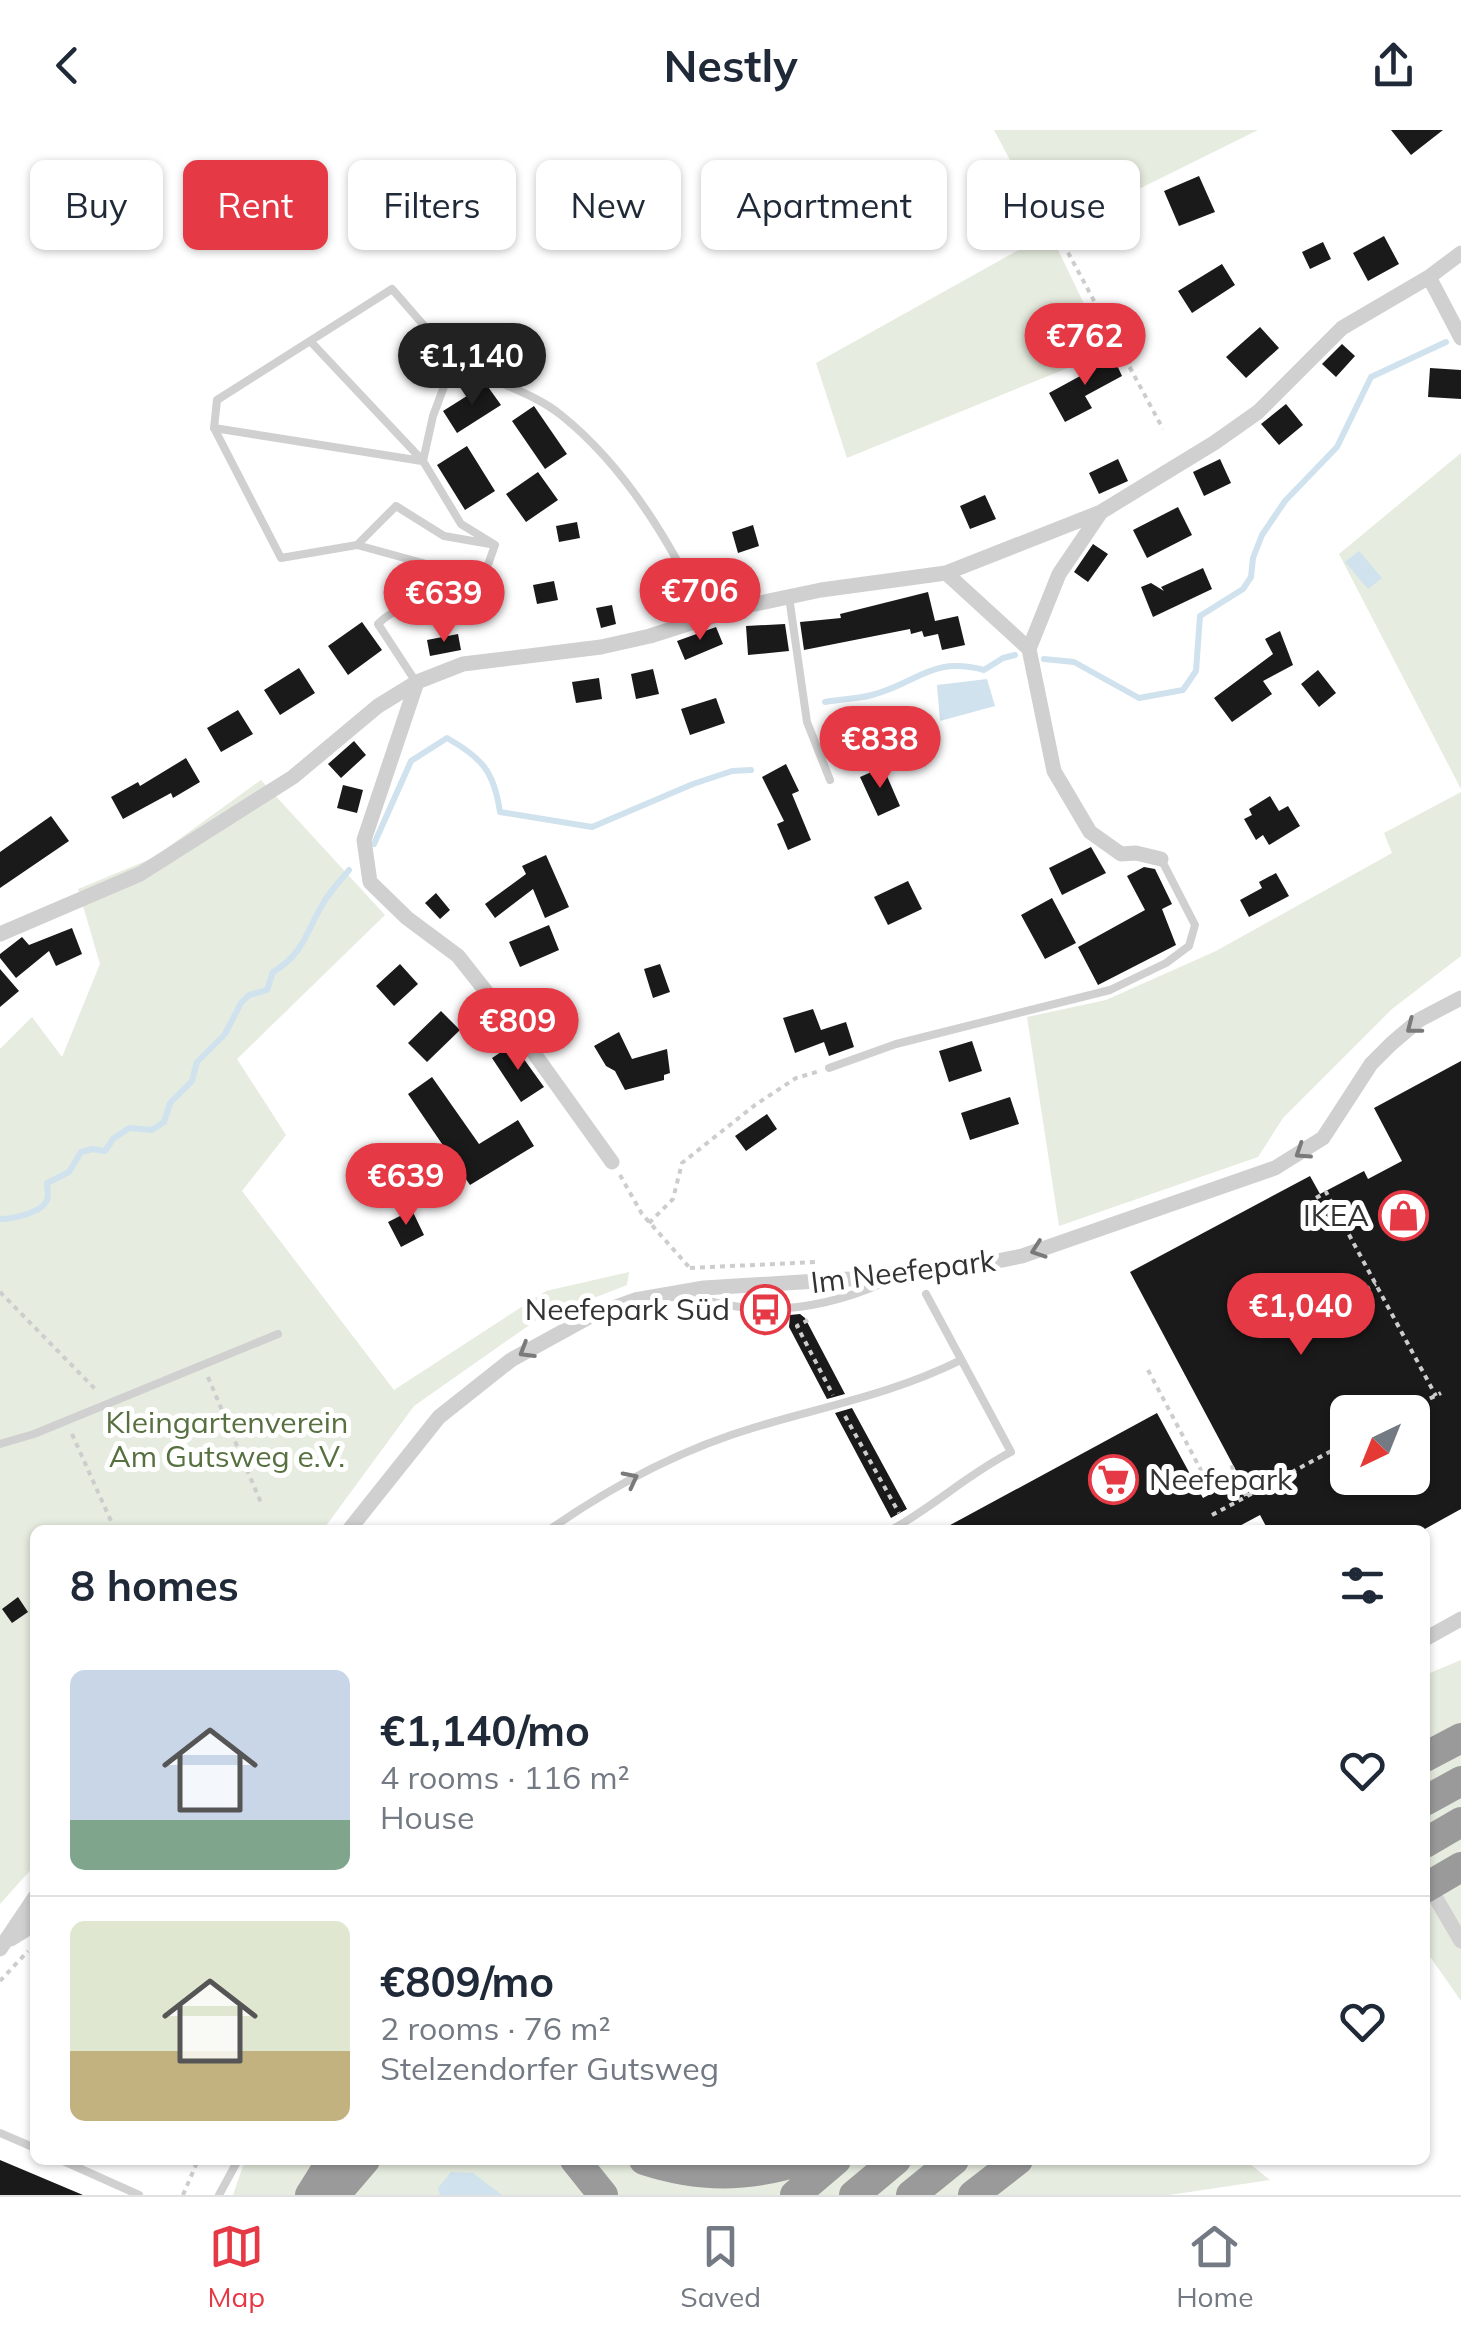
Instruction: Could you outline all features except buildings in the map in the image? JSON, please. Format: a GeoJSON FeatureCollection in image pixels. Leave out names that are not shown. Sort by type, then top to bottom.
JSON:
{"type":"FeatureCollection","features":[{"type":"Feature","properties":{"kind":"highway"},"geometry":{"type":"LineString","coordinates":[[1430,1755],[1461,1738]]}},
{"type":"Feature","properties":{"kind":"highway"},"geometry":{"type":"LineString","coordinates":[[1430,1797],[1461,1780]]}},
{"type":"Feature","properties":{"kind":"highway"},"geometry":{"type":"LineString","coordinates":[[1430,1885],[1460,1868]]}},
{"type":"Feature","properties":{"kind":"highway"},"geometry":{"type":"LineString","coordinates":[[310,2195],[329,2165]]}},
{"type":"Feature","properties":{"kind":"highway"},"geometry":{"type":"LineString","coordinates":[[335,2195],[361,2165]]}},
{"type":"Feature","properties":{"kind":"highway"},"geometry":{"type":"LineString","coordinates":[[579,2165],[603,2195]]}},
{"type":"Feature","properties":{"kind":"highway"},"geometry":{"type":"LineString","coordinates":[[663,2165],[726,2176],[779,2165]]}},
{"type":"Feature","properties":{"kind":"highway"},"geometry":{"type":"LineString","coordinates":[[794,2195],[830,2165]]}},
{"type":"Feature","properties":{"kind":"highway"},"geometry":{"type":"LineString","coordinates":[[854,2195],[890,2165]]}},
{"type":"Feature","properties":{"kind":"highway"},"geometry":{"type":"LineString","coordinates":[[912,2195],[948,2165]]}},
{"type":"Feature","properties":{"kind":"highway"},"geometry":{"type":"LineString","coordinates":[[972,2195],[1012,2165]]}},
{"type":"Feature","properties":{"kind":"highway"},"geometry":{"type":"LineString","coordinates":[[990,2195],[1012,2165]]}},
{"type":"Feature","properties":{"kind":"street"},"geometry":{"type":"LineString","coordinates":[[0,934],[140,874],[292,777],[378,706],[416,682],[463,664],[601,647],[789,597],[946,573],[1102,512],[1258,412],[1342,328],[1429,277],[1461,253]]}},
{"type":"Feature","properties":{"kind":"street"},"geometry":{"type":"LineString","coordinates":[[1429,277],[1461,338]]}},
{"type":"Feature","properties":{"kind":"street"},"geometry":{"type":"LineString","coordinates":[[1102,512],[1060,574],[1029,649],[1054,771],[1090,832],[1121,854],[1161,859]]}},
{"type":"Feature","properties":{"kind":"street"},"geometry":{"type":"LineString","coordinates":[[946,573],[1029,649]]}},
{"type":"Feature","properties":{"kind":"street"},"geometry":{"type":"LineString","coordinates":[[416,682],[364,840],[370,882],[407,918],[458,956],[612,1162]]}},
{"type":"Feature","properties":{"kind":"street","name":"Im Neefepark"},"geometry":{"type":"LineString","coordinates":[[353,1525],[439,1417],[511,1360],[591,1316],[635,1300],[704,1288],[898,1276],[1022,1256],[1275,1168],[1323,1138],[1371,1064],[1391,1044],[1419,1020],[1461,998]]}},
{"type":"Feature","properties":{"kind":"street"},"geometry":{"type":"LineString","coordinates":[[1430,1636],[1461,1619]]}},
{"type":"Feature","properties":{"kind":"street"},"geometry":{"type":"LineString","coordinates":[[1430,1888],[1461,1941]]}},
{"type":"Feature","properties":{"kind":"street"},"geometry":{"type":"LineString","coordinates":[[4,1945],[30,1905]]}},
{"type":"Feature","properties":{"kind":"street"},"geometry":{"type":"LineString","coordinates":[[4,1945],[30,1927]]}},
{"type":"Feature","properties":{"kind":"lane"},"geometry":{"type":"LineString","coordinates":[[481,579],[357,545],[281,558],[214,428],[217,400],[392,289],[455,357],[537,399],[581,433],[636,495],[680,560],[706,618]]}},
{"type":"Feature","properties":{"kind":"lane"},"geometry":{"type":"LineString","coordinates":[[311,342],[423,461],[461,524],[495,545]]}},
{"type":"Feature","properties":{"kind":"lane"},"geometry":{"type":"LineString","coordinates":[[423,461],[455,357]]}},
{"type":"Feature","properties":{"kind":"lane"},"geometry":{"type":"LineString","coordinates":[[214,428],[423,461]]}},
{"type":"Feature","properties":{"kind":"lane"},"geometry":{"type":"LineString","coordinates":[[357,545],[396,506],[444,536],[495,545]]}},
{"type":"Feature","properties":{"kind":"lane"},"geometry":{"type":"LineString","coordinates":[[416,682],[378,624],[391,611],[456,595],[481,579],[495,545]]}},
{"type":"Feature","properties":{"kind":"lane"},"geometry":{"type":"LineString","coordinates":[[789,597],[806,722],[830,780]]}},
{"type":"Feature","properties":{"kind":"lane"},"geometry":{"type":"LineString","coordinates":[[829,1068],[896,1044],[1110,990],[1166,964],[1189,946],[1195,925],[1161,859]]}},
{"type":"Feature","properties":{"kind":"lane"},"geometry":{"type":"LineString","coordinates":[[682,1292],[741,1309],[817,1306],[898,1276]]}},
{"type":"Feature","properties":{"kind":"lane"},"geometry":{"type":"LineString","coordinates":[[900,1525],[925,1512],[972,1474],[1011,1452],[926,1294]]}},
{"type":"Feature","properties":{"kind":"lane"},"geometry":{"type":"LineString","coordinates":[[0,1444],[278,1334]]}},
{"type":"Feature","properties":{"kind":"lane"},"geometry":{"type":"LineString","coordinates":[[555,1525],[589,1502],[668,1461],[754,1427],[920,1380],[962,1360]]}},
{"type":"Feature","properties":{"kind":"lane"},"geometry":{"type":"LineString","coordinates":[[0,2133],[30,2146]]}},
{"type":"Feature","properties":{"kind":"lane"},"geometry":{"type":"LineString","coordinates":[[72,2165],[139,2195]]}},
{"type":"Feature","properties":{"kind":"lane"},"geometry":{"type":"LineString","coordinates":[[219,2195],[235,2165]]}},
{"type":"Feature","properties":{"kind":"path"},"geometry":{"type":"LineString","coordinates":[[1067,250],[1163,429]]}},
{"type":"Feature","properties":{"kind":"path"},"geometry":{"type":"LineString","coordinates":[[649,1223],[673,1199],[682,1162],[796,1078],[829,1068]]}},
{"type":"Feature","properties":{"kind":"path"},"geometry":{"type":"LineString","coordinates":[[612,1162],[649,1223],[704,1288]]}},
{"type":"Feature","properties":{"kind":"path"},"geometry":{"type":"LineString","coordinates":[[1316,1198],[1326,1192],[1358,1244],[1376,1284],[1439,1394],[1430,1398]]}},
{"type":"Feature","properties":{"kind":"path"},"geometry":{"type":"LineString","coordinates":[[1338,1236],[1348,1231]]}},
{"type":"Feature","properties":{"kind":"path"},"geometry":{"type":"LineString","coordinates":[[690,1268],[816,1262],[816,1283]]}},
{"type":"Feature","properties":{"kind":"path"},"geometry":{"type":"LineString","coordinates":[[1360,1276],[1370,1271]]}},
{"type":"Feature","properties":{"kind":"path"},"geometry":{"type":"LineString","coordinates":[[1330,1308],[1376,1284]]}},
{"type":"Feature","properties":{"kind":"path"},"geometry":{"type":"LineString","coordinates":[[0,1292],[108,1403]]}},
{"type":"Feature","properties":{"kind":"path"},"geometry":{"type":"LineString","coordinates":[[817,1306],[818,1316],[796,1326],[904,1523]]}},
{"type":"Feature","properties":{"kind":"path"},"geometry":{"type":"LineString","coordinates":[[1382,1316],[1392,1312]]}},
{"type":"Feature","properties":{"kind":"path"},"geometry":{"type":"LineString","coordinates":[[1402,1356],[1414,1354]]}},
{"type":"Feature","properties":{"kind":"path"},"geometry":{"type":"LineString","coordinates":[[202,1364],[261,1503]]}},
{"type":"Feature","properties":{"kind":"path"},"geometry":{"type":"LineString","coordinates":[[1148,1370],[1212,1491]]}},
{"type":"Feature","properties":{"kind":"path"},"geometry":{"type":"LineString","coordinates":[[66,1420],[113,1525]]}},
{"type":"Feature","properties":{"kind":"path"},"geometry":{"type":"LineString","coordinates":[[1212,1514],[1330,1452]]}},
{"type":"Feature","properties":{"kind":"path"},"geometry":{"type":"LineString","coordinates":[[1246,1496],[1232,1467],[1246,1496]]}},
{"type":"Feature","properties":{"kind":"path"},"geometry":{"type":"LineString","coordinates":[[1246,1496],[1270,1483]]}},
{"type":"Feature","properties":{"kind":"path"},"geometry":{"type":"LineString","coordinates":[[0,1981],[30,1949]]}},
{"type":"Feature","properties":{"kind":"path"},"geometry":{"type":"LineString","coordinates":[[183,2195],[196,2165]]}},
{"type":"Feature","properties":{"kind":"green space"},"geometry":{"type":"Polygon","coordinates":[[[994,130],[1258,130],[1140,188],[1140,160],[1010,160],[994,130]]]}},
{"type":"Feature","properties":{"kind":"green space"},"geometry":{"type":"Polygon","coordinates":[[[1019,250],[1058,250],[1107,352],[847,458],[816,363],[1019,250]]]}},
{"type":"Feature","properties":{"kind":"green space"},"geometry":{"type":"Polygon","coordinates":[[[1461,453],[1461,789],[1339,554],[1461,453]]]}},
{"type":"Feature","properties":{"kind":"green space","name":"Kleingartenverein Am Gutsweg e.V."},"geometry":{"type":"Polygon","coordinates":[[[261,780],[385,915],[237,1059],[286,1135],[242,1191],[394,1390],[546,1291],[629,1272],[627,1285],[535,1321],[414,1406],[327,1525],[30,1525],[30,1871],[0,1904],[0,1049],[32,1017],[62,1057],[100,964],[78,889],[153,858],[261,780]]]}},
{"type":"Feature","properties":{"kind":"green space"},"geometry":{"type":"Polygon","coordinates":[[[1461,792],[1461,956],[1392,1009],[1283,1118],[1258,1157],[1059,1226],[1027,1017],[1106,1000],[1216,951],[1392,853],[1384,833],[1461,792]]]}},
{"type":"Feature","properties":{"kind":"green space"},"geometry":{"type":"Polygon","coordinates":[[[1461,1660],[1461,2001],[1430,1958],[1430,1673],[1461,1660]]]}},
{"type":"Feature","properties":{"kind":"green space"},"geometry":{"type":"Polygon","coordinates":[[[1251,2165],[1270,2180],[1169,2195],[233,2195],[243,2166],[1251,2165]]]}},
{"type":"Feature","properties":{"kind":"water"},"geometry":{"type":"Polygon","coordinates":[[[1359,551],[1382,578],[1368,589],[1345,562],[1359,551]]]}},
{"type":"Feature","properties":{"kind":"water"},"geometry":{"type":"Polygon","coordinates":[[[987,679],[995,706],[940,721],[937,685],[987,679]]]}},
{"type":"Feature","properties":{"kind":"water"},"geometry":{"type":"Polygon","coordinates":[[[451,2172],[473,2173],[502,2195],[440,2195],[438,2188],[451,2172]]]}},
{"type":"Feature","properties":{"kind":"waterway"},"geometry":{"type":"LineString","coordinates":[[1044,659],[1074,662],[1139,698],[1183,690],[1196,671],[1200,616],[1243,589],[1251,577],[1262,535],[1285,501],[1337,447],[1371,377],[1446,342]]}},
{"type":"Feature","properties":{"kind":"waterway"},"geometry":{"type":"LineString","coordinates":[[825,702],[872,695],[951,666],[984,670],[1015,655]]}},
{"type":"Feature","properties":{"kind":"waterway"},"geometry":{"type":"LineString","coordinates":[[374,844],[411,761],[447,738],[484,767],[494,786],[500,812],[592,827],[693,784],[732,771],[751,770]]}},
{"type":"Feature","properties":{"kind":"waterway"},"geometry":{"type":"LineString","coordinates":[[0,1219],[26,1214],[44,1205],[48,1198],[47,1183],[69,1172],[81,1152],[105,1151],[113,1139],[129,1128],[152,1130],[164,1122],[170,1103],[192,1081],[197,1062],[225,1034],[241,1003],[249,995],[267,990],[273,972],[298,949],[327,898],[349,870]]}},
{"type":"Feature","properties":{"kind":"place","name":"IKEA"},"geometry":{"type":"Point","coordinates":[1404,1215]}},
{"type":"Feature","properties":{"kind":"place","name":"Neefepark Süd"},"geometry":{"type":"Point","coordinates":[765,1309]}},
{"type":"Feature","properties":{"kind":"place","name":"Neefepark"},"geometry":{"type":"Point","coordinates":[1114,1479]}}]}
